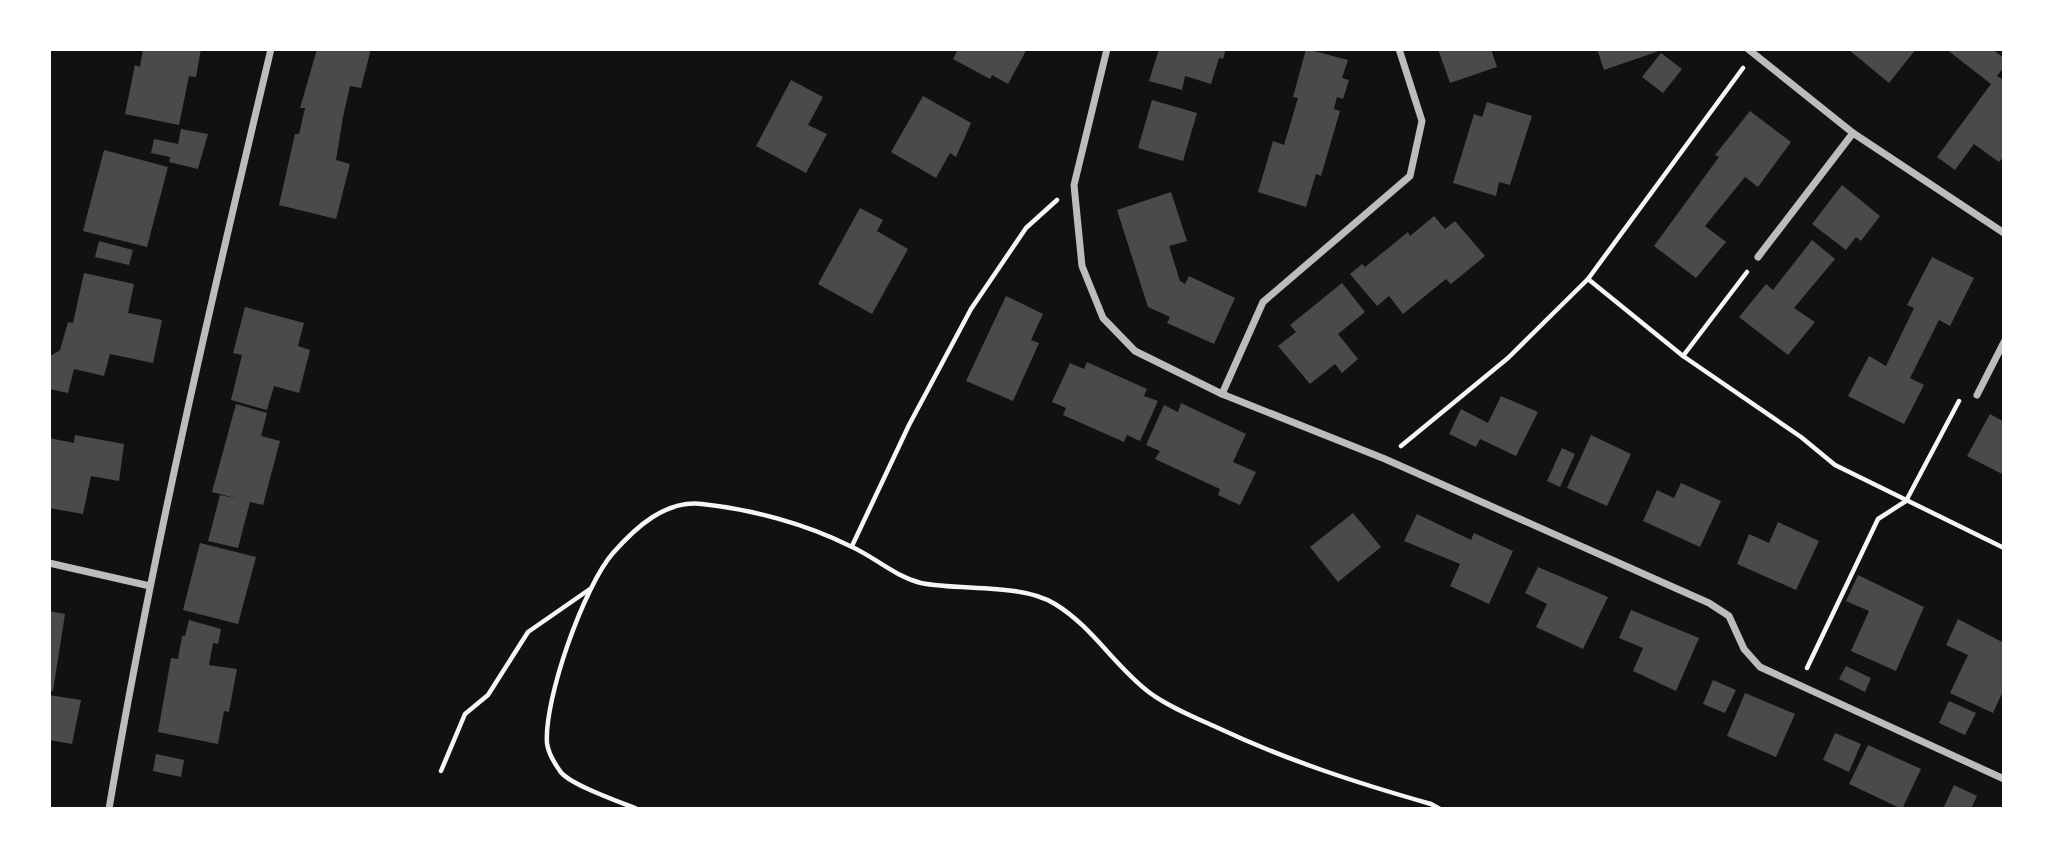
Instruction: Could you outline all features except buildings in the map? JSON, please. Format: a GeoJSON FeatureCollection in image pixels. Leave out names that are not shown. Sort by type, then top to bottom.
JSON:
{"type":"FeatureCollection","features":[{"type":"Feature","properties":{"kind":"street"},"geometry":{"type":"LineString","coordinates":[[109,809],[150,586],[212,295],[271,49]]}},
{"type":"Feature","properties":{"kind":"street"},"geometry":{"type":"LineString","coordinates":[[1107,49],[1074,185],[1082,267],[1103,318],[1135,351],[1222,394],[1385,459],[1709,603],[1729,616],[1744,649],[1760,667],[2004,779]]}},
{"type":"Feature","properties":{"kind":"street"},"geometry":{"type":"LineString","coordinates":[[1222,394],[1263,302],[1410,176],[1422,121],[1399,49]]}},
{"type":"Feature","properties":{"kind":"street"},"geometry":{"type":"LineString","coordinates":[[1751,51],[1853,133],[2004,233]]}},
{"type":"Feature","properties":{"kind":"street"},"geometry":{"type":"LineString","coordinates":[[1758,257],[1853,133]]}},
{"type":"Feature","properties":{"kind":"street"},"geometry":{"type":"LineString","coordinates":[[1977,395],[2004,342]]}},
{"type":"Feature","properties":{"kind":"street"},"geometry":{"type":"LineString","coordinates":[[49,563],[150,586]]}},
{"type":"Feature","properties":{"kind":"path"},"geometry":{"type":"LineString","coordinates":[[1385,459],[1508,358],[1588,279],[1751,51]]}},
{"type":"Feature","properties":{"kind":"path"},"geometry":{"type":"LineString","coordinates":[[852,546],[909,425],[971,309],[1026,229],[1074,185]]}},
{"type":"Feature","properties":{"kind":"path"},"geometry":{"type":"LineString","coordinates":[[1684,356],[1758,257]]}},
{"type":"Feature","properties":{"kind":"path"},"geometry":{"type":"LineString","coordinates":[[1588,279],[1684,356],[1801,437],[1836,466],[2004,548]]}},
{"type":"Feature","properties":{"kind":"path"},"geometry":{"type":"LineString","coordinates":[[1798,686],[1878,519],[1906,501],[1956,401],[1977,395]]}},
{"type":"Feature","properties":{"kind":"path"},"geometry":{"type":"LineString","coordinates":[[637,809],[561,775],[547,747],[548,719],[558,674],[591,589],[612,554],[656,513],[678,506],[700,504],[783,521],[852,546],[884,568],[920,582],[1018,593],[1053,602],[1081,623],[1150,693],[1190,715],[1253,744],[1334,776],[1440,809]]}},
{"type":"Feature","properties":{"kind":"path"},"geometry":{"type":"LineString","coordinates":[[441,771],[465,714],[488,695],[528,632],[591,589]]}}]}
